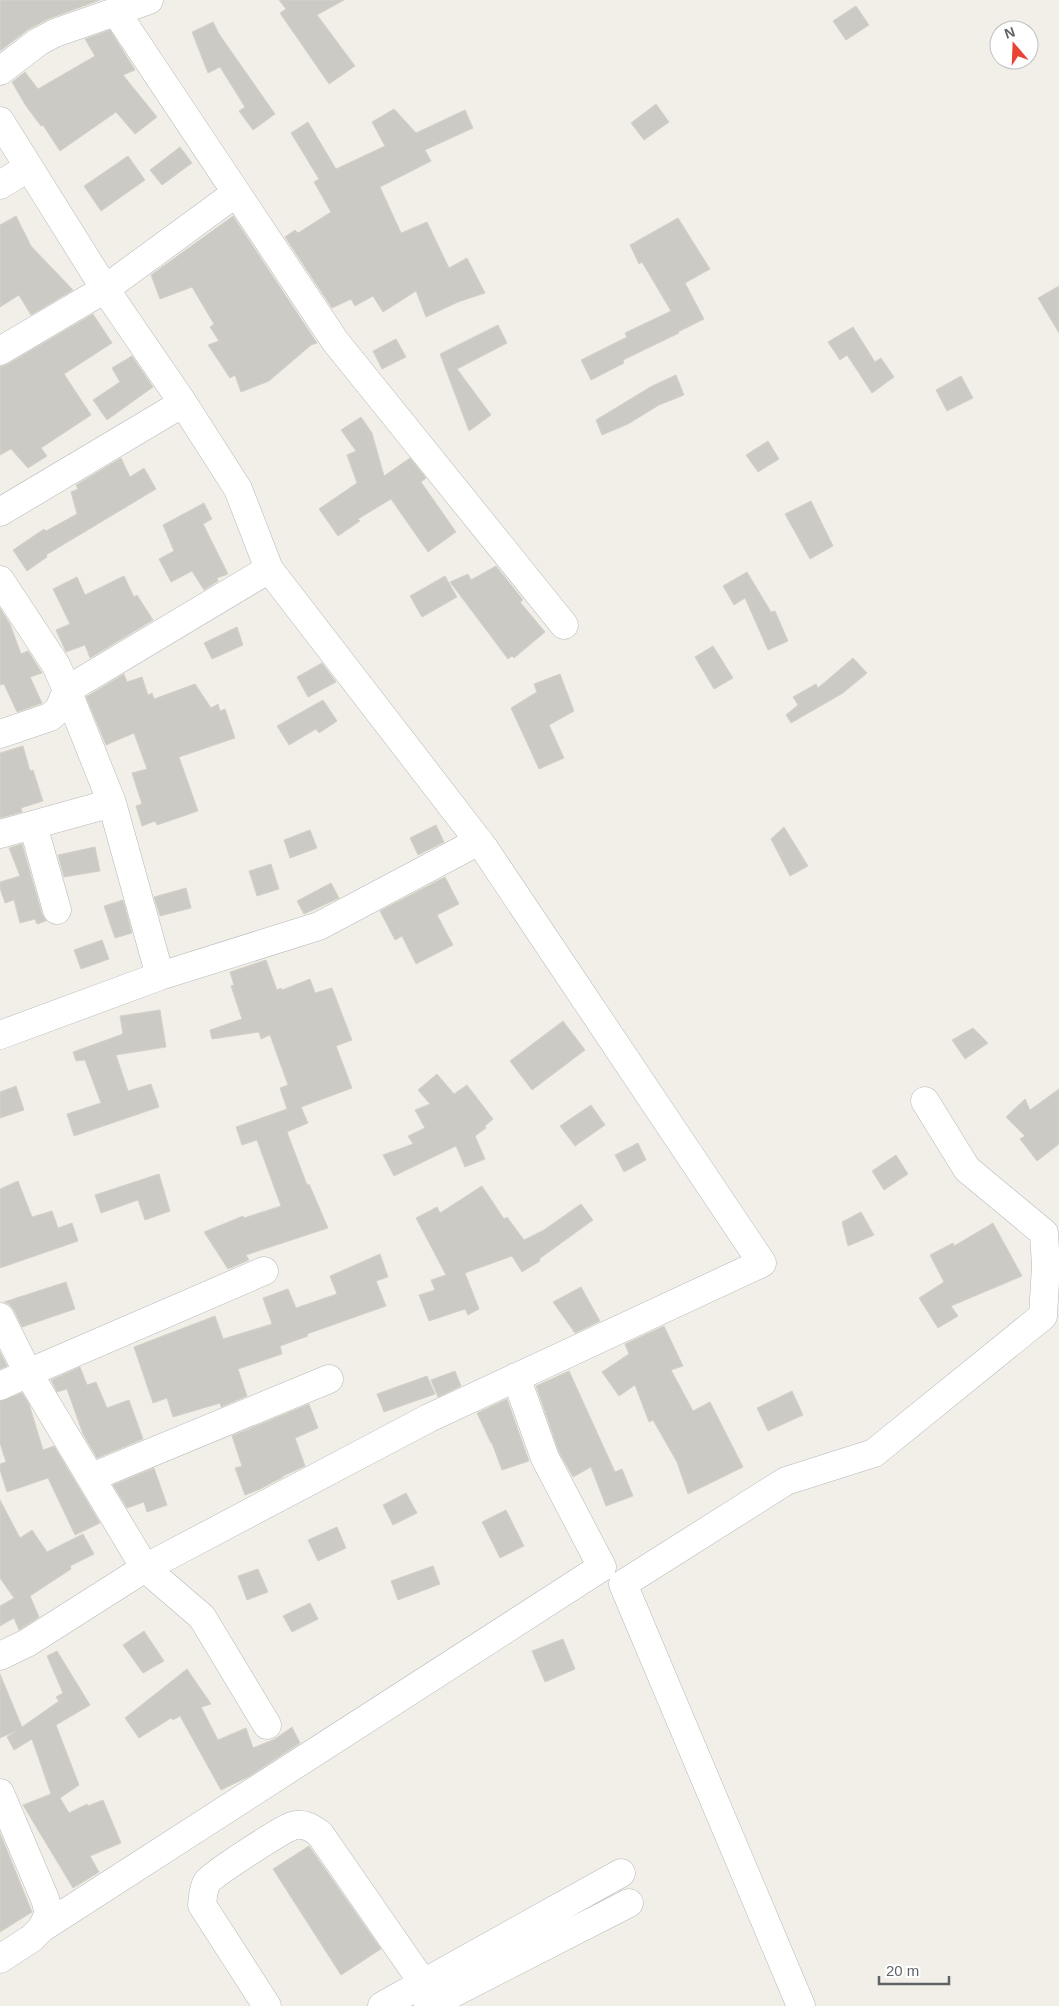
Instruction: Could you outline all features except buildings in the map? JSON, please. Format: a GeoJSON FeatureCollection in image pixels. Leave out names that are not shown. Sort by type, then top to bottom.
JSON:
{"type":"FeatureCollection","features":[{"type":"Feature","properties":{"kind":"street"},"geometry":{"type":"LineString","coordinates":[[0,71],[38,42],[55,33],[149,0]]}},
{"type":"Feature","properties":{"kind":"street"},"geometry":{"type":"LineString","coordinates":[[116,12],[335,341],[564,626]]}},
{"type":"Feature","properties":{"kind":"street"},"geometry":{"type":"LineString","coordinates":[[0,121],[105,289],[183,403],[238,489],[269,569],[479,841],[762,1263],[429,1418],[145,1568],[27,1643],[0,1656]]}},
{"type":"Feature","properties":{"kind":"street"},"geometry":{"type":"LineString","coordinates":[[0,185],[30,167]]}},
{"type":"Feature","properties":{"kind":"street"},"geometry":{"type":"LineString","coordinates":[[0,352],[105,289],[236,193]]}},
{"type":"Feature","properties":{"kind":"street"},"geometry":{"type":"LineString","coordinates":[[0,512],[183,403]]}},
{"type":"Feature","properties":{"kind":"street"},"geometry":{"type":"LineString","coordinates":[[0,734],[50,717],[59,709],[67,690],[269,569]]}},
{"type":"Feature","properties":{"kind":"street"},"geometry":{"type":"LineString","coordinates":[[0,580],[56,665],[67,690],[112,803],[160,976]]}},
{"type":"Feature","properties":{"kind":"street"},"geometry":{"type":"LineString","coordinates":[[0,834],[112,803]]}},
{"type":"Feature","properties":{"kind":"street"},"geometry":{"type":"LineString","coordinates":[[33,825],[57,910]]}},
{"type":"Feature","properties":{"kind":"street"},"geometry":{"type":"LineString","coordinates":[[0,1034],[160,976],[319,926],[479,841]]}},
{"type":"Feature","properties":{"kind":"street"},"geometry":{"type":"LineString","coordinates":[[801,2006],[623,1584],[786,1480],[874,1453],[1043,1316],[1046,1266],[1044,1233],[967,1169],[925,1101]]}},
{"type":"Feature","properties":{"kind":"street"},"geometry":{"type":"LineString","coordinates":[[0,1386],[264,1271]]}},
{"type":"Feature","properties":{"kind":"street"},"geometry":{"type":"LineString","coordinates":[[0,1317],[28,1373],[145,1568],[202,1617],[267,1725]]}},
{"type":"Feature","properties":{"kind":"street"},"geometry":{"type":"LineString","coordinates":[[0,1959],[32,1938],[42,1928],[602,1567],[545,1458],[516,1377]]}},
{"type":"Feature","properties":{"kind":"street"},"geometry":{"type":"LineString","coordinates":[[92,1477],[329,1379]]}},
{"type":"Feature","properties":{"kind":"street"},"geometry":{"type":"LineString","coordinates":[[0,1793],[45,1899],[49,1914],[42,1928]]}},
{"type":"Feature","properties":{"kind":"street"},"geometry":{"type":"LineString","coordinates":[[267,2006],[202,1905],[203,1893],[208,1881],[222,1869],[293,1825],[308,1826],[320,1834],[431,1999]]}},
{"type":"Feature","properties":{"kind":"street"},"geometry":{"type":"LineString","coordinates":[[431,1999],[621,1872]]}},
{"type":"Feature","properties":{"kind":"street"},"geometry":{"type":"LineString","coordinates":[[382,2006],[431,1999],[629,1903]]}}]}
